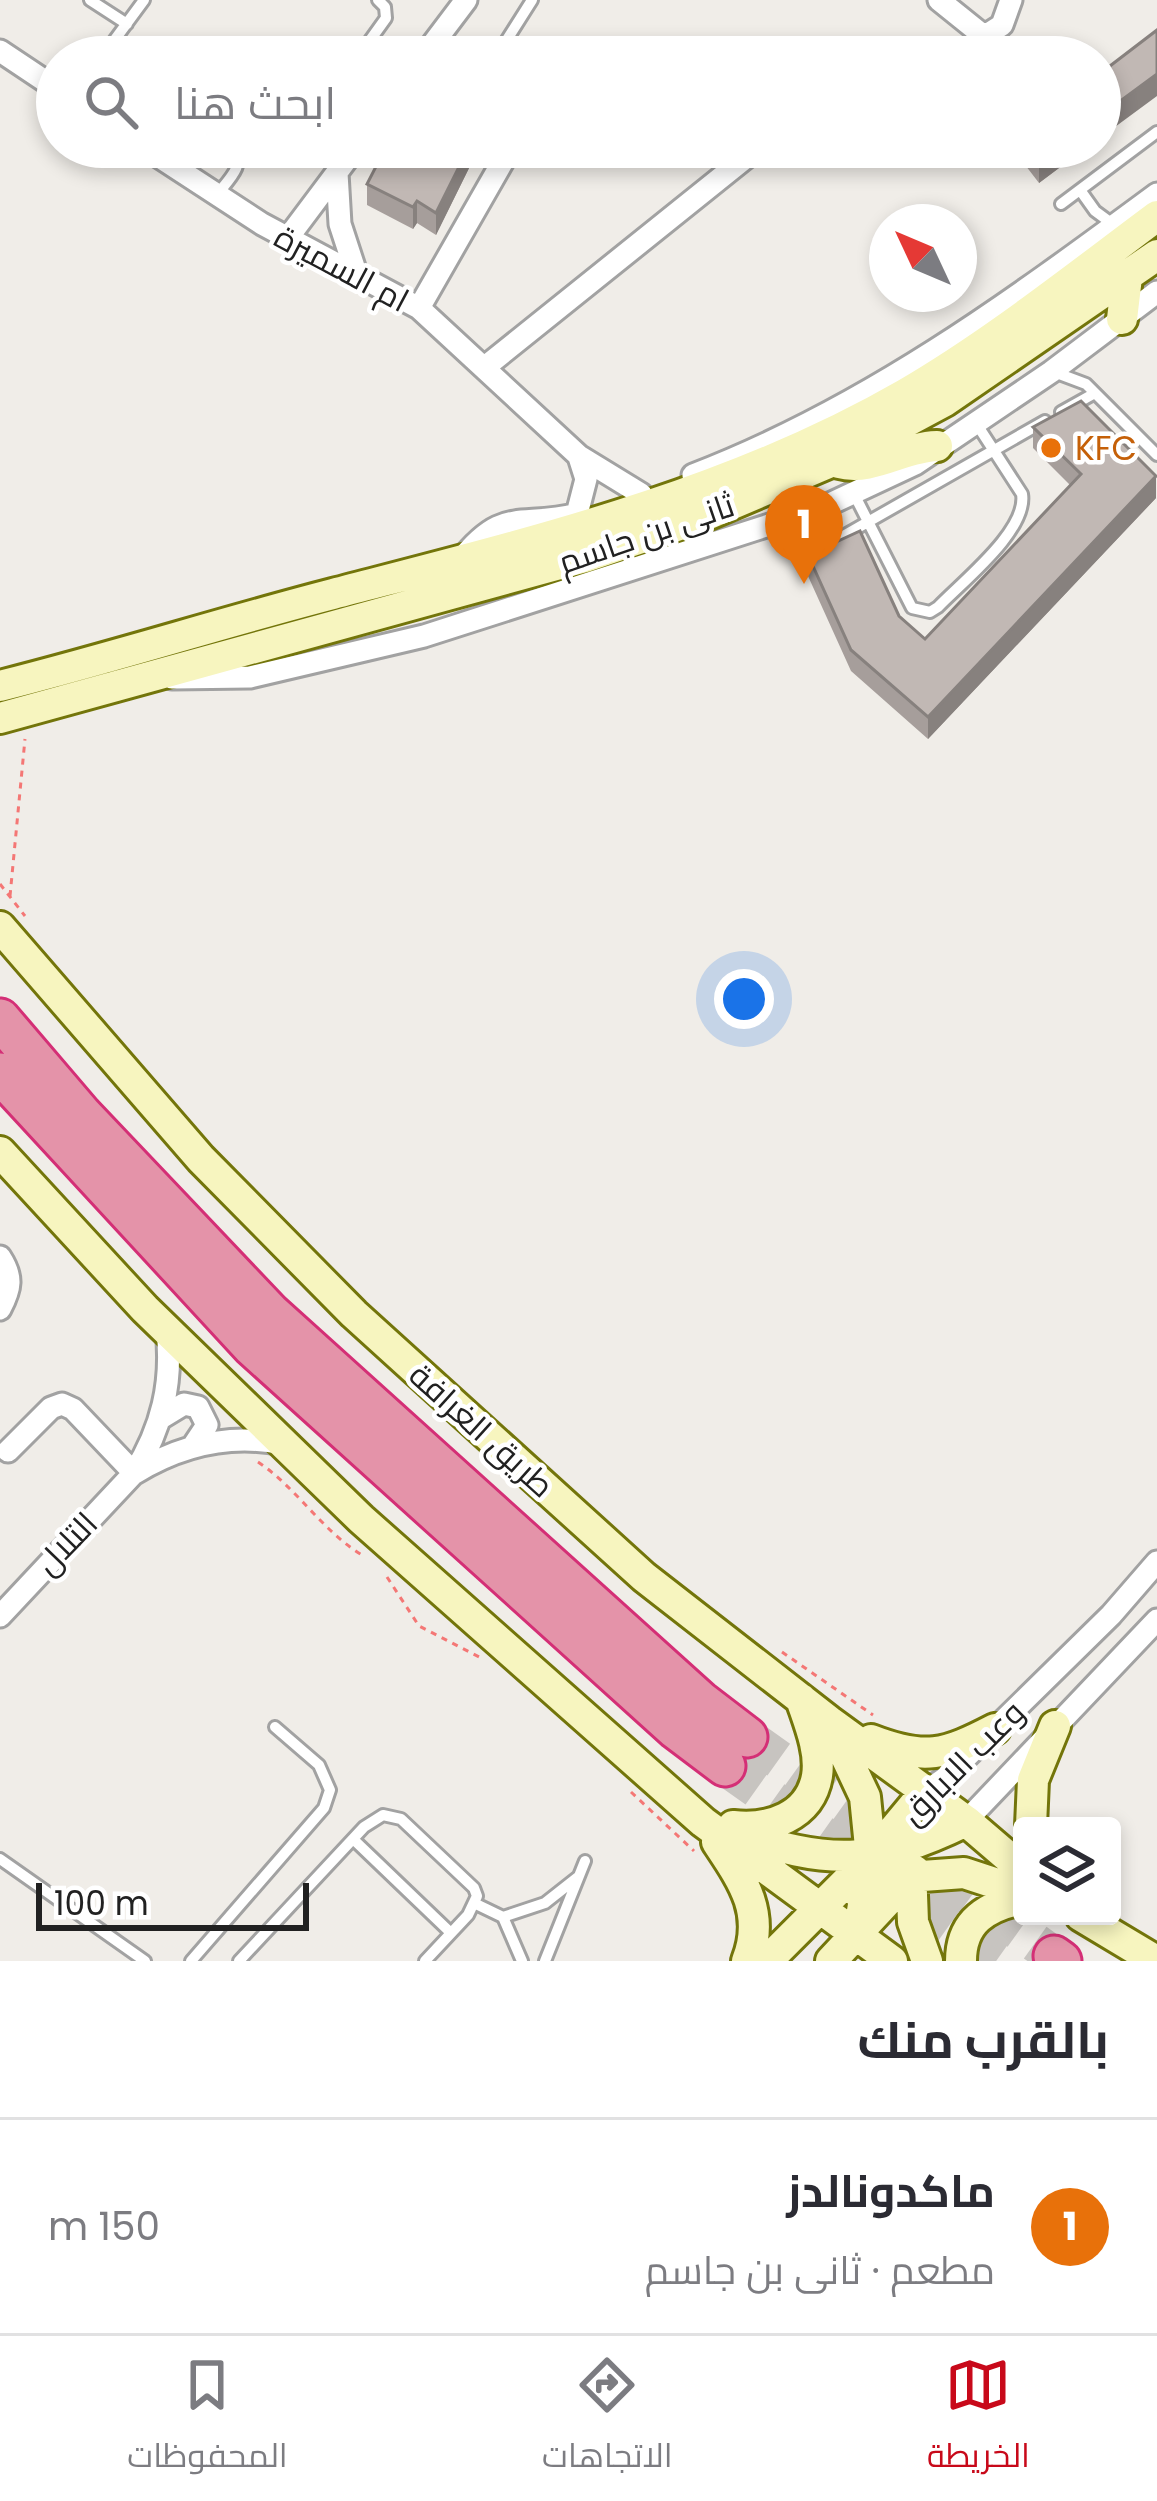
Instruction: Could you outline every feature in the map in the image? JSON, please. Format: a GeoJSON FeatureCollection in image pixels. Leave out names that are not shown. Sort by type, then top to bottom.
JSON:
{"type":"FeatureCollection","features":[{"type":"Feature","properties":{"kind":"highway","name":"طريق الغرافة"},"geometry":{"type":"LineString","coordinates":[[0,1019],[82,1115],[270,1313],[700,1701],[736,1752],[676,1729],[252,1346],[0,1073]]}},
{"type":"Feature","properties":{"kind":"main road","name":"ثانى بن جاسم"},"geometry":{"type":"LineString","coordinates":[[0,686],[671,500],[826,434],[905,394],[991,338],[1157,216]]}},
{"type":"Feature","properties":{"kind":"main road","name":"ثانى بن جاسم"},"geometry":{"type":"LineString","coordinates":[[14,714],[585,556],[697,519],[833,461],[945,401],[1157,255]]}},
{"type":"Feature","properties":{"kind":"main road"},"geometry":{"type":"LineString","coordinates":[[1122,320],[1126,277]]}},
{"type":"Feature","properties":{"kind":"main road"},"geometry":{"type":"LineString","coordinates":[[905,394],[945,343]]}},
{"type":"Feature","properties":{"kind":"main road"},"geometry":{"type":"LineString","coordinates":[[833,461],[865,465],[900,452],[937,446]]}},
{"type":"Feature","properties":{"kind":"main road","name":"طريق الغرافة"},"geometry":{"type":"LineString","coordinates":[[12,927],[201,1159],[354,1314],[644,1577],[1013,1861]]}},
{"type":"Feature","properties":{"kind":"main road"},"geometry":{"type":"LineString","coordinates":[[0,1152],[166,1330],[361,1519],[703,1822],[892,1961]]}},
{"type":"Feature","properties":{"kind":"main road"},"geometry":{"type":"LineString","coordinates":[[703,1822],[770,1826],[799,1809],[817,1777],[812,1734],[801,1699]]}},
{"type":"Feature","properties":{"kind":"main road"},"geometry":{"type":"LineString","coordinates":[[830,1721],[874,1742],[921,1755],[959,1748],[995,1729]]}},
{"type":"Feature","properties":{"kind":"main road"},"geometry":{"type":"LineString","coordinates":[[830,1721],[865,1797],[869,1869],[858,1935]]}},
{"type":"Feature","properties":{"kind":"main road"},"geometry":{"type":"LineString","coordinates":[[1031,1817],[1033,1780],[1055,1726]]}},
{"type":"Feature","properties":{"kind":"main road"},"geometry":{"type":"LineString","coordinates":[[925,1792],[910,1876],[913,1922],[927,1961]]}},
{"type":"Feature","properties":{"kind":"main road","name":"وعب الابارق"},"geometry":{"type":"LineString","coordinates":[[869,1869],[925,1792]]}},
{"type":"Feature","properties":{"kind":"main road"},"geometry":{"type":"LineString","coordinates":[[767,1961],[869,1869],[966,1821]]}},
{"type":"Feature","properties":{"kind":"main road","name":"وعب الابارق"},"geometry":{"type":"LineString","coordinates":[[831,1961],[966,1821]]}},
{"type":"Feature","properties":{"kind":"main road"},"geometry":{"type":"LineString","coordinates":[[703,1822],[782,1849],[869,1869],[910,1876],[964,1873],[1013,1892]]}},
{"type":"Feature","properties":{"kind":"main road"},"geometry":{"type":"LineString","coordinates":[[703,1822],[751,1897],[755,1912],[747,1961]]}},
{"type":"Feature","properties":{"kind":"main road"},"geometry":{"type":"LineString","coordinates":[[961,1961],[961,1942],[973,1919],[1013,1899]]}},
{"type":"Feature","properties":{"kind":"main road"},"geometry":{"type":"LineString","coordinates":[[1096,1925],[1156,1961]]}},
{"type":"Feature","properties":{"kind":"street"},"geometry":{"type":"LineString","coordinates":[[439,36],[466,0]]}},
{"type":"Feature","properties":{"kind":"street"},"geometry":{"type":"LineString","coordinates":[[939,0],[980,33],[988,34],[1002,25],[1011,0]]}},
{"type":"Feature","properties":{"kind":"street"},"geometry":{"type":"LineString","coordinates":[[0,51],[36,75]]}},
{"type":"Feature","properties":{"kind":"street","name":"ام السميرة"},"geometry":{"type":"LineString","coordinates":[[175,168],[286,239],[419,308],[579,456],[608,478],[641,494]]}},
{"type":"Feature","properties":{"kind":"street"},"geometry":{"type":"LineString","coordinates":[[286,239],[340,168]]}},
{"type":"Feature","properties":{"kind":"street"},"geometry":{"type":"LineString","coordinates":[[419,308],[499,168]]}},
{"type":"Feature","properties":{"kind":"street"},"geometry":{"type":"LineString","coordinates":[[484,367],[733,168]]}},
{"type":"Feature","properties":{"kind":"street"},"geometry":{"type":"LineString","coordinates":[[337,172],[340,224],[356,273]]}},
{"type":"Feature","properties":{"kind":"street","name":"ثانى بن جاسم"},"geometry":{"type":"LineString","coordinates":[[459,562],[485,532],[500,523],[577,514],[641,494],[805,428],[999,312],[1157,194]]}},
{"type":"Feature","properties":{"kind":"street","name":"ثانى بن جاسم"},"geometry":{"type":"LineString","coordinates":[[154,676],[250,677],[424,637],[754,533],[915,464],[1051,372],[1157,292]]}},
{"type":"Feature","properties":{"kind":"street"},"geometry":{"type":"LineString","coordinates":[[577,514],[585,491],[579,456]]}},
{"type":"Feature","properties":{"kind":"street"},"geometry":{"type":"LineString","coordinates":[[0,1256],[11,1288],[0,1309]]}},
{"type":"Feature","properties":{"kind":"street"},"geometry":{"type":"LineString","coordinates":[[134,1473],[161,1418],[169,1365],[166,1330]]}},
{"type":"Feature","properties":{"kind":"street"},"geometry":{"type":"LineString","coordinates":[[8,1451],[51,1408],[62,1404],[73,1409],[134,1473]]}},
{"type":"Feature","properties":{"kind":"street"},"geometry":{"type":"LineString","coordinates":[[161,1418],[184,1404],[198,1407],[207,1425],[193,1446]]}},
{"type":"Feature","properties":{"kind":"street"},"geometry":{"type":"LineString","coordinates":[[134,1473],[193,1446],[230,1440],[286,1445]]}},
{"type":"Feature","properties":{"kind":"street","name":"التلال"},"geometry":{"type":"LineString","coordinates":[[0,1616],[134,1473]]}},
{"type":"Feature","properties":{"kind":"street","name":"وعب الابارق"},"geometry":{"type":"LineString","coordinates":[[925,1792],[1112,1615],[1157,1562]]}},
{"type":"Feature","properties":{"kind":"street","name":"وعب الابارق"},"geometry":{"type":"LineString","coordinates":[[966,1821],[1157,1620]]}},
{"type":"Feature","properties":{"kind":"lane"},"geometry":{"type":"LineString","coordinates":[[90,0],[127,24]]}},
{"type":"Feature","properties":{"kind":"lane"},"geometry":{"type":"LineString","coordinates":[[118,36],[144,0]]}},
{"type":"Feature","properties":{"kind":"lane"},"geometry":{"type":"LineString","coordinates":[[373,36],[386,18],[378,0]]}},
{"type":"Feature","properties":{"kind":"lane"},"geometry":{"type":"LineString","coordinates":[[509,36],[532,0]]}},
{"type":"Feature","properties":{"kind":"lane"},"geometry":{"type":"LineString","coordinates":[[1121,159],[1157,132]]}},
{"type":"Feature","properties":{"kind":"lane"},"geometry":{"type":"LineString","coordinates":[[216,196],[237,168]]}},
{"type":"Feature","properties":{"kind":"lane"},"geometry":{"type":"LineString","coordinates":[[1061,204],[1109,168]]}},
{"type":"Feature","properties":{"kind":"lane"},"geometry":{"type":"LineString","coordinates":[[1080,190],[1114,226]]}},
{"type":"Feature","properties":{"kind":"lane"},"geometry":{"type":"LineString","coordinates":[[1076,353],[1090,388]]}},
{"type":"Feature","properties":{"kind":"lane"},"geometry":{"type":"LineString","coordinates":[[1051,372],[1090,388],[1157,455]]}},
{"type":"Feature","properties":{"kind":"lane"},"geometry":{"type":"LineString","coordinates":[[803,559],[994,450],[1090,388]]}},
{"type":"Feature","properties":{"kind":"lane"},"geometry":{"type":"LineString","coordinates":[[854,494],[906,600],[912,608],[930,612],[1021,518],[1022,494],[976,422]]}},
{"type":"Feature","properties":{"kind":"lane"},"geometry":{"type":"LineString","coordinates":[[191,1961],[324,1808],[330,1790],[319,1765],[275,1727]]}},
{"type":"Feature","properties":{"kind":"lane"},"geometry":{"type":"LineString","coordinates":[[239,1961],[353,1839],[383,1815],[401,1819],[474,1888],[476,1904],[424,1961]]}},
{"type":"Feature","properties":{"kind":"lane"},"geometry":{"type":"LineString","coordinates":[[353,1839],[451,1933]]}},
{"type":"Feature","properties":{"kind":"lane"},"geometry":{"type":"LineString","coordinates":[[0,1859],[145,1961]]}},
{"type":"Feature","properties":{"kind":"lane"},"geometry":{"type":"LineString","coordinates":[[503,1917],[545,1903],[584,1867],[545,1961]]}},
{"type":"Feature","properties":{"kind":"lane"},"geometry":{"type":"LineString","coordinates":[[476,1904],[503,1917],[522,1961]]}},
{"type":"Feature","properties":{"kind":"path"},"geometry":{"type":"LineString","coordinates":[[12,927],[14,714]]}},
{"type":"Feature","properties":{"kind":"path"},"geometry":{"type":"LineString","coordinates":[[0,884],[10,896],[12,927]]}},
{"type":"Feature","properties":{"kind":"path"},"geometry":{"type":"LineString","coordinates":[[230,1440],[238,1454],[279,1476],[347,1546],[369,1559]]}},
{"type":"Feature","properties":{"kind":"path"},"geometry":{"type":"LineString","coordinates":[[382,1570],[419,1626],[484,1660]]}},
{"type":"Feature","properties":{"kind":"path"},"geometry":{"type":"LineString","coordinates":[[771,1644],[883,1720]]}},
{"type":"Feature","properties":{"kind":"path"},"geometry":{"type":"LineString","coordinates":[[629,1791],[698,1855]]}},
{"type":"Feature","properties":{"kind":"building"},"geometry":{"type":"Polygon","coordinates":[[[1157,30],[1157,74],[1121,101],[1121,58],[1157,30]]]}},
{"type":"Feature","properties":{"kind":"building"},"geometry":{"type":"Polygon","coordinates":[[[375,168],[458,168],[436,213],[417,201],[413,207],[367,184],[375,168]]]}},
{"type":"Feature","properties":{"kind":"building"},"geometry":{"type":"Polygon","coordinates":[[[1081,401],[1156,476],[928,717],[851,650],[808,555],[860,531],[899,616],[925,639],[1081,474],[1033,427],[1081,401]]]}},
{"type":"Feature","properties":{"kind":"tunnel"},"geometry":{"type":"LineString","coordinates":[[747,1737],[1054,1956]]}},
{"type":"Feature","properties":{"kind":"tunnel"},"geometry":{"type":"LineString","coordinates":[[725,1766],[1000,1961]]}},
{"type":"Feature","properties":{"kind":"place","name":"KFC"},"geometry":{"type":"Point","coordinates":[1051,448]}},
{"type":"Feature","properties":{"kind":"place","name":"ماكدونالدز"},"geometry":{"type":"Point","coordinates":[804,584]}}]}
